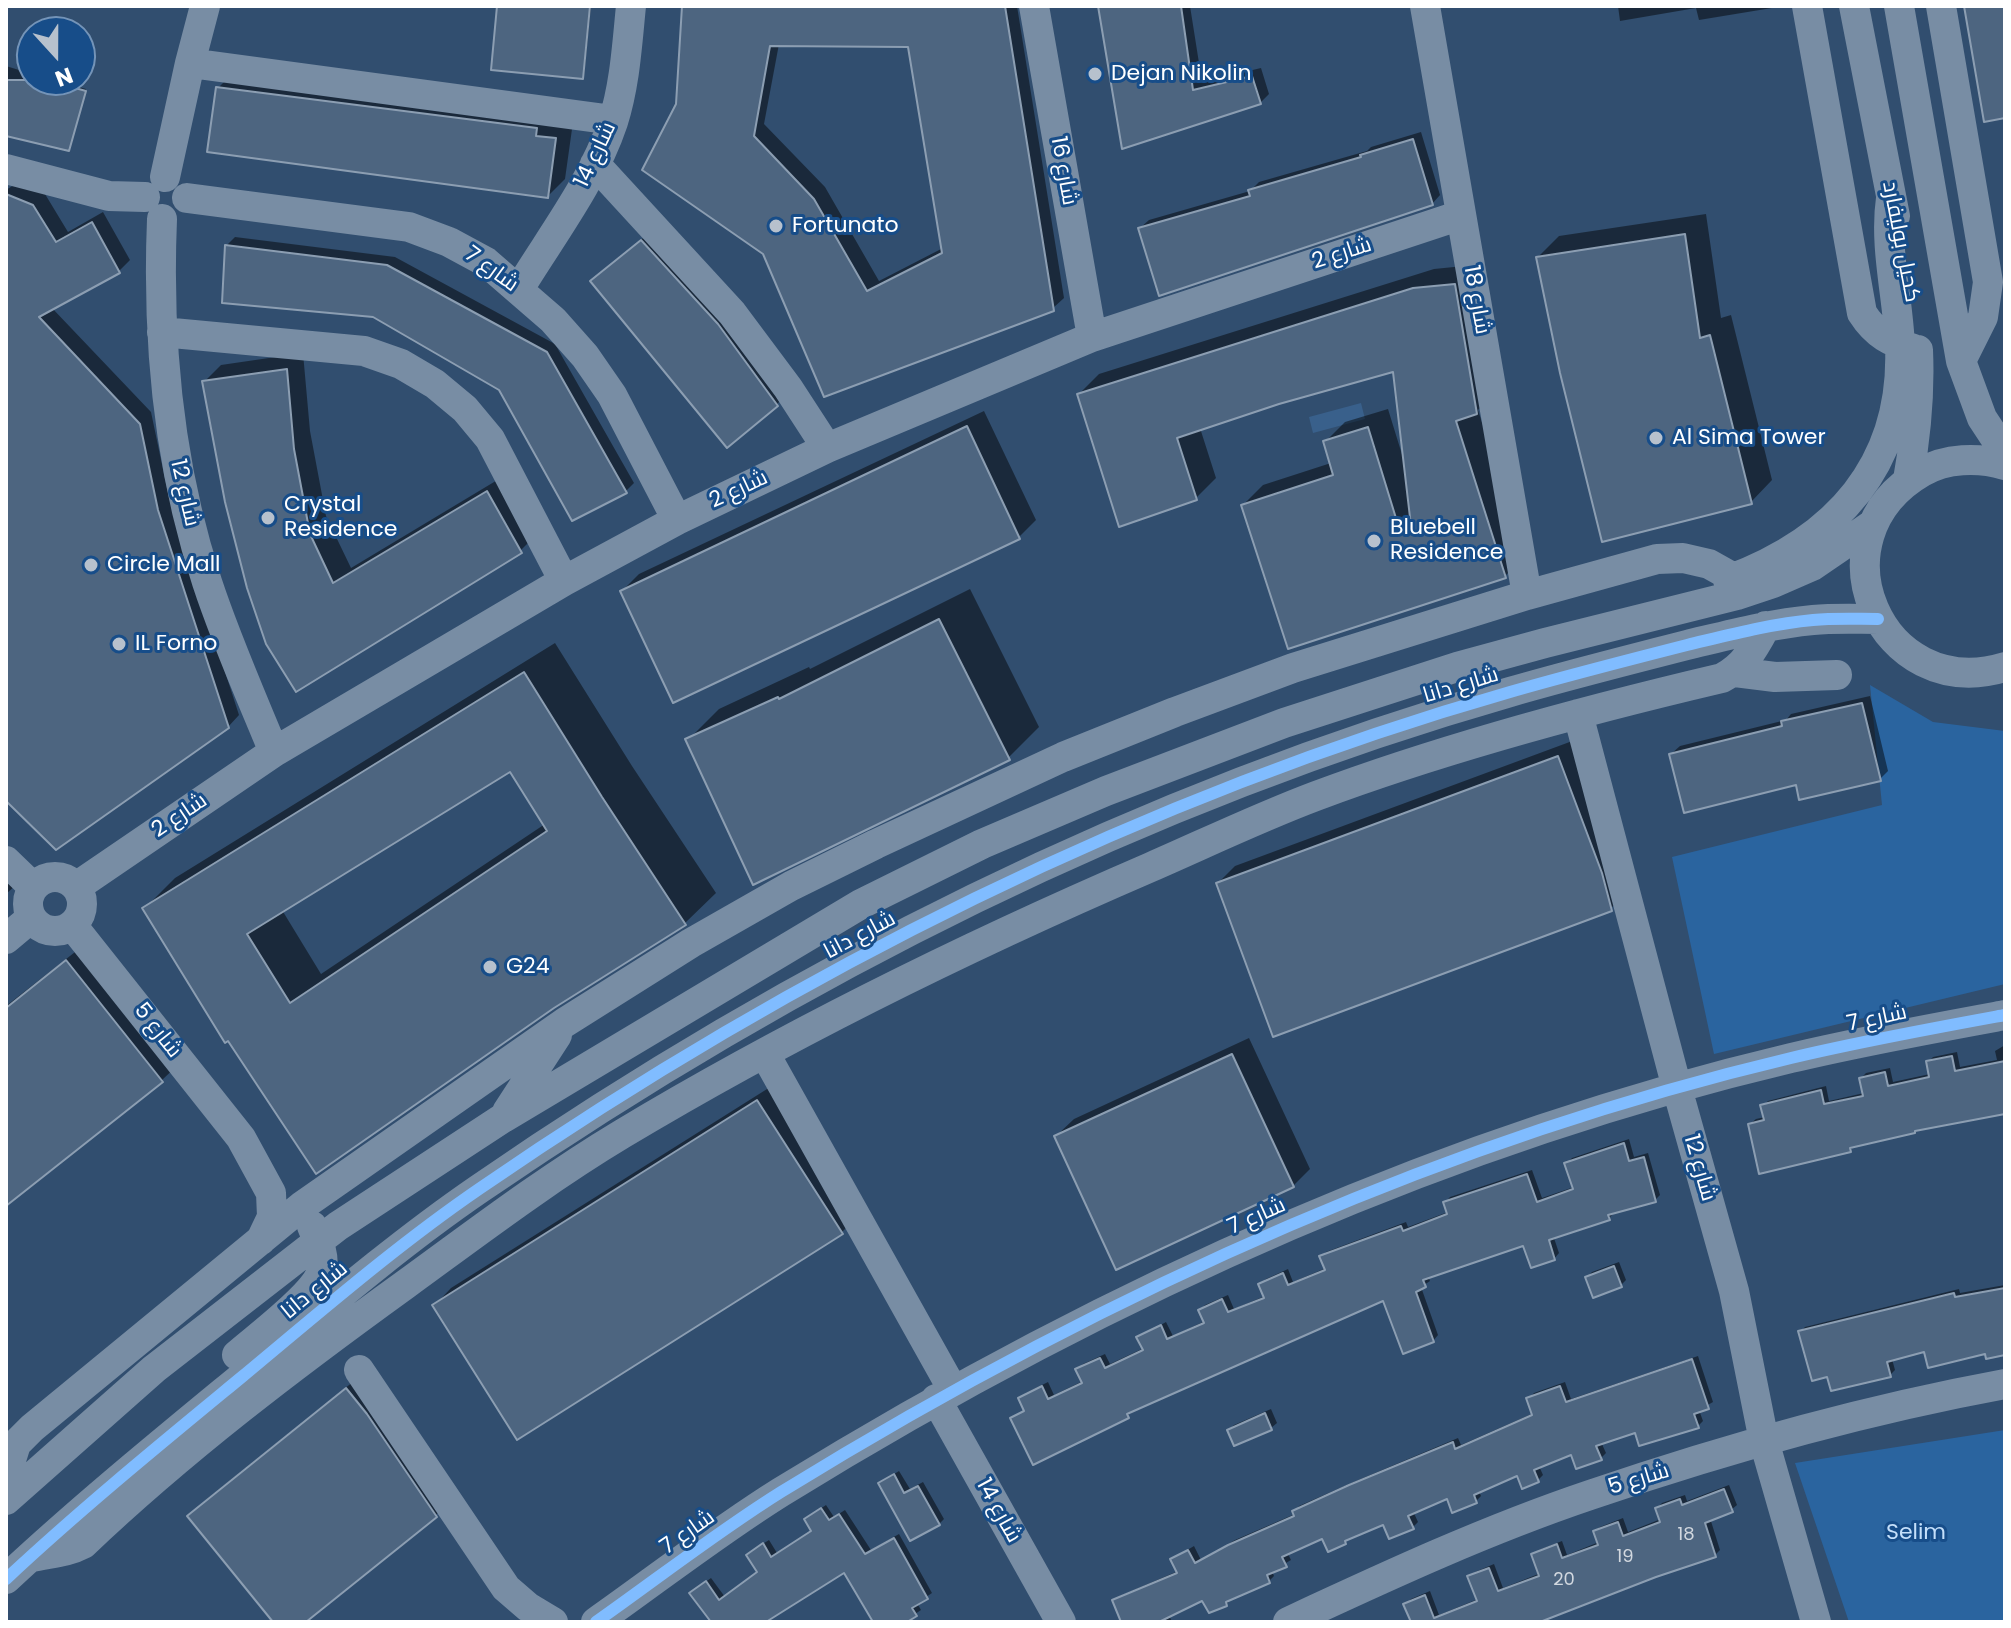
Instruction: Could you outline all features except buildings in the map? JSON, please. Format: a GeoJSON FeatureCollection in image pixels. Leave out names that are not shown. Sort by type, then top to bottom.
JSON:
{"type":"FeatureCollection","features":[{"type":"Feature","properties":{"kind":"street","name":"شارع 12"},"geometry":{"type":"LineString","coordinates":[[205,6],[157,198],[166,395],[189,519],[206,579],[227,639],[274,752]]}},
{"type":"Feature","properties":{"kind":"street","name":"شارع 14"},"geometry":{"type":"LineString","coordinates":[[519,289],[595,164],[613,120],[622,87],[631,6]]}},
{"type":"Feature","properties":{"kind":"street","name":"شارع 16"},"geometry":{"type":"LineString","coordinates":[[1034,6],[1092,337]]}},
{"type":"Feature","properties":{"kind":"street","name":"شارع 18"},"geometry":{"type":"LineString","coordinates":[[1425,6],[1527,595]]}},
{"type":"Feature","properties":{"kind":"street"},"geometry":{"type":"LineString","coordinates":[[1545,643],[1585,622],[1702,590],[1734,578],[1786,552],[1824,528],[1849,504],[1869,476],[1884,445],[1909,348],[1884,338],[1871,327],[1862,313],[1807,6]]}},
{"type":"Feature","properties":{"kind":"street","name":"كحيل بوليفارد"},"geometry":{"type":"LineString","coordinates":[[1854,6],[1910,290],[1909,348],[1918,417],[1908,480]]}},
{"type":"Feature","properties":{"kind":"street","name":"كحيل بوليفارد"},"geometry":{"type":"LineString","coordinates":[[1899,6],[1961,361],[1982,418],[2005,453]]}},
{"type":"Feature","properties":{"kind":"street"},"geometry":{"type":"LineString","coordinates":[[1941,6],[1988,282],[1983,317],[1961,361]]}},
{"type":"Feature","properties":{"kind":"street"},"geometry":{"type":"LineString","coordinates":[[190,63],[613,120]]}},
{"type":"Feature","properties":{"kind":"street"},"geometry":{"type":"LineString","coordinates":[[595,164],[732,313],[788,388],[827,448]]}},
{"type":"Feature","properties":{"kind":"street"},"geometry":{"type":"LineString","coordinates":[[6,169],[100,195],[157,198]]}},
{"type":"Feature","properties":{"kind":"street","name":"شارع 7"},"geometry":{"type":"LineString","coordinates":[[157,198],[180,214],[187,198],[409,227],[449,242],[486,262],[553,320],[585,356],[612,395],[677,520]]}},
{"type":"Feature","properties":{"kind":"street","name":"شارع 2"},"geometry":{"type":"LineString","coordinates":[[76,887],[274,752],[564,581],[677,520],[827,448],[1092,337],[1461,215]]}},
{"type":"Feature","properties":{"kind":"street"},"geometry":{"type":"LineString","coordinates":[[162,332],[364,351],[401,364],[435,384],[465,409],[490,439],[564,581]]}},
{"type":"Feature","properties":{"kind":"street"},"geometry":{"type":"LineString","coordinates":[[2005,465],[1973,459],[1950,462],[1928,468],[1908,480],[1882,508],[1872,525],[1865,548],[1864,573],[1868,597],[1878,619],[1893,640],[1913,657],[1937,668],[1962,673],[1988,672],[2005,667]]}},
{"type":"Feature","properties":{"kind":"street","name":"شارع دانا"},"geometry":{"type":"LineString","coordinates":[[6,1500],[154,1369],[318,1240],[503,1118],[861,904],[982,844],[1106,791],[1284,723],[1457,667],[1773,583],[1812,566],[1872,525]]}},
{"type":"Feature","properties":{"kind":"street"},"geometry":{"type":"LineString","coordinates":[[6,1476],[16,1444],[32,1428],[302,1206],[564,1023],[691,943],[791,886],[1063,757],[1293,668],[1527,595],[1657,559],[1683,558],[1709,564],[1734,578]]}},
{"type":"Feature","properties":{"kind":"street","name":"شارع دانا"},"geometry":{"type":"LineString","coordinates":[[17,1569],[176,1431],[344,1292],[475,1192],[607,1105],[762,1012],[1004,883],[1127,828],[1303,759],[1559,678],[1766,626],[1821,619],[1878,619]]}},
{"type":"Feature","properties":{"kind":"street"},"geometry":{"type":"LineString","coordinates":[[17,1569],[52,1552],[63,1552],[83,1544],[223,1422],[448,1253],[619,1135],[897,982],[1023,922],[1313,797],[1399,767],[1578,714],[1722,678],[1746,662],[1766,626]]}},
{"type":"Feature","properties":{"kind":"street"},"geometry":{"type":"LineString","coordinates":[[1735,672],[1775,677],[1837,675]]}},
{"type":"Feature","properties":{"kind":"street","name":"شارع 12"},"geometry":{"type":"LineString","coordinates":[[1578,714],[1734,1291],[1764,1441],[1816,1622]]}},
{"type":"Feature","properties":{"kind":"street"},"geometry":{"type":"LineString","coordinates":[[6,861],[33,887]]}},
{"type":"Feature","properties":{"kind":"street"},"geometry":{"type":"LineString","coordinates":[[46,878],[70,881],[76,887],[80,894],[81,911],[72,925],[64,929],[46,930],[31,918],[27,902],[33,887],[46,878]]}},
{"type":"Feature","properties":{"kind":"street"},"geometry":{"type":"LineString","coordinates":[[6,939],[31,918]]}},
{"type":"Feature","properties":{"kind":"street","name":"شارع 5"},"geometry":{"type":"LineString","coordinates":[[72,925],[241,1138],[271,1193],[272,1217],[261,1240]]}},
{"type":"Feature","properties":{"kind":"street","name":"شارع 7"},"geometry":{"type":"LineString","coordinates":[[596,1622],[777,1495],[945,1395],[1093,1316],[1294,1222],[1418,1173],[1529,1134],[1677,1088],[1791,1058],[2005,1015]]}},
{"type":"Feature","properties":{"kind":"street"},"geometry":{"type":"LineString","coordinates":[[503,1118],[564,1023]]}},
{"type":"Feature","properties":{"kind":"street","name":"شارع 14"},"geometry":{"type":"LineString","coordinates":[[765,1054],[1061,1622]]}},
{"type":"Feature","properties":{"kind":"street","name":"شارع 5"},"geometry":{"type":"LineString","coordinates":[[241,1138],[260,1154],[302,1206],[318,1240]]}},
{"type":"Feature","properties":{"kind":"street"},"geometry":{"type":"LineString","coordinates":[[176,1431],[190,1401],[201,1387],[315,1286],[323,1267],[318,1240]]}},
{"type":"Feature","properties":{"kind":"street"},"geometry":{"type":"LineString","coordinates":[[359,1370],[506,1588],[528,1607],[553,1622]]}},
{"type":"Feature","properties":{"kind":"street","name":"شارع 5"},"geometry":{"type":"LineString","coordinates":[[1288,1622],[1385,1577],[1589,1495],[1764,1441],[2005,1384]]}},
{"type":"Feature","properties":{"kind":"green space"},"geometry":{"type":"Polygon","coordinates":[[[1870,685],[1933,722],[2005,731],[2005,984],[1714,1054],[1672,857],[1882,805],[1870,685]]]}},
{"type":"Feature","properties":{"kind":"green space","name":"Selim"},"geometry":{"type":"Polygon","coordinates":[[[2005,1430],[2005,1622],[1849,1622],[1795,1463],[2005,1430]]]}},
{"type":"Feature","properties":{"kind":"shaded area"},"geometry":{"type":"Polygon","coordinates":[[[1361,403],[1365,419],[1313,433],[1309,417],[1361,403]]]}},
{"type":"Feature","properties":{"kind":"cycle path"},"geometry":{"type":"LineString","coordinates":[[6,1579],[153,1451],[359,1280],[479,1189],[721,1035],[847,964],[975,898],[1105,838],[1238,783],[1373,735],[1532,686],[1734,634],[1813,620],[1878,619]]}},
{"type":"Feature","properties":{"kind":"cycle path"},"geometry":{"type":"LineString","coordinates":[[596,1622],[757,1507],[900,1421],[1143,1292],[1269,1234],[1396,1182],[1526,1135],[1657,1093],[1791,1058],[2005,1015]]}},
{"type":"Feature","properties":{"kind":"place","name":"Dejan Nikolin"},"geometry":{"type":"Point","coordinates":[1095,74]}},
{"type":"Feature","properties":{"kind":"place","name":"Fortunato"},"geometry":{"type":"Point","coordinates":[776,226]}},
{"type":"Feature","properties":{"kind":"place","name":"Al Sima Tower"},"geometry":{"type":"Point","coordinates":[1656,438]}},
{"type":"Feature","properties":{"kind":"place","name":"Crystal Residence"},"geometry":{"type":"Point","coordinates":[268,518]}},
{"type":"Feature","properties":{"kind":"place","name":"Bluebell Residence"},"geometry":{"type":"Point","coordinates":[1374,541]}},
{"type":"Feature","properties":{"kind":"place","name":"Circle Mall"},"geometry":{"type":"Point","coordinates":[91,565]}},
{"type":"Feature","properties":{"kind":"place","name":"IL Forno"},"geometry":{"type":"Point","coordinates":[119,644]}},
{"type":"Feature","properties":{"kind":"place","name":"G24"},"geometry":{"type":"Point","coordinates":[490,967]}}]}
